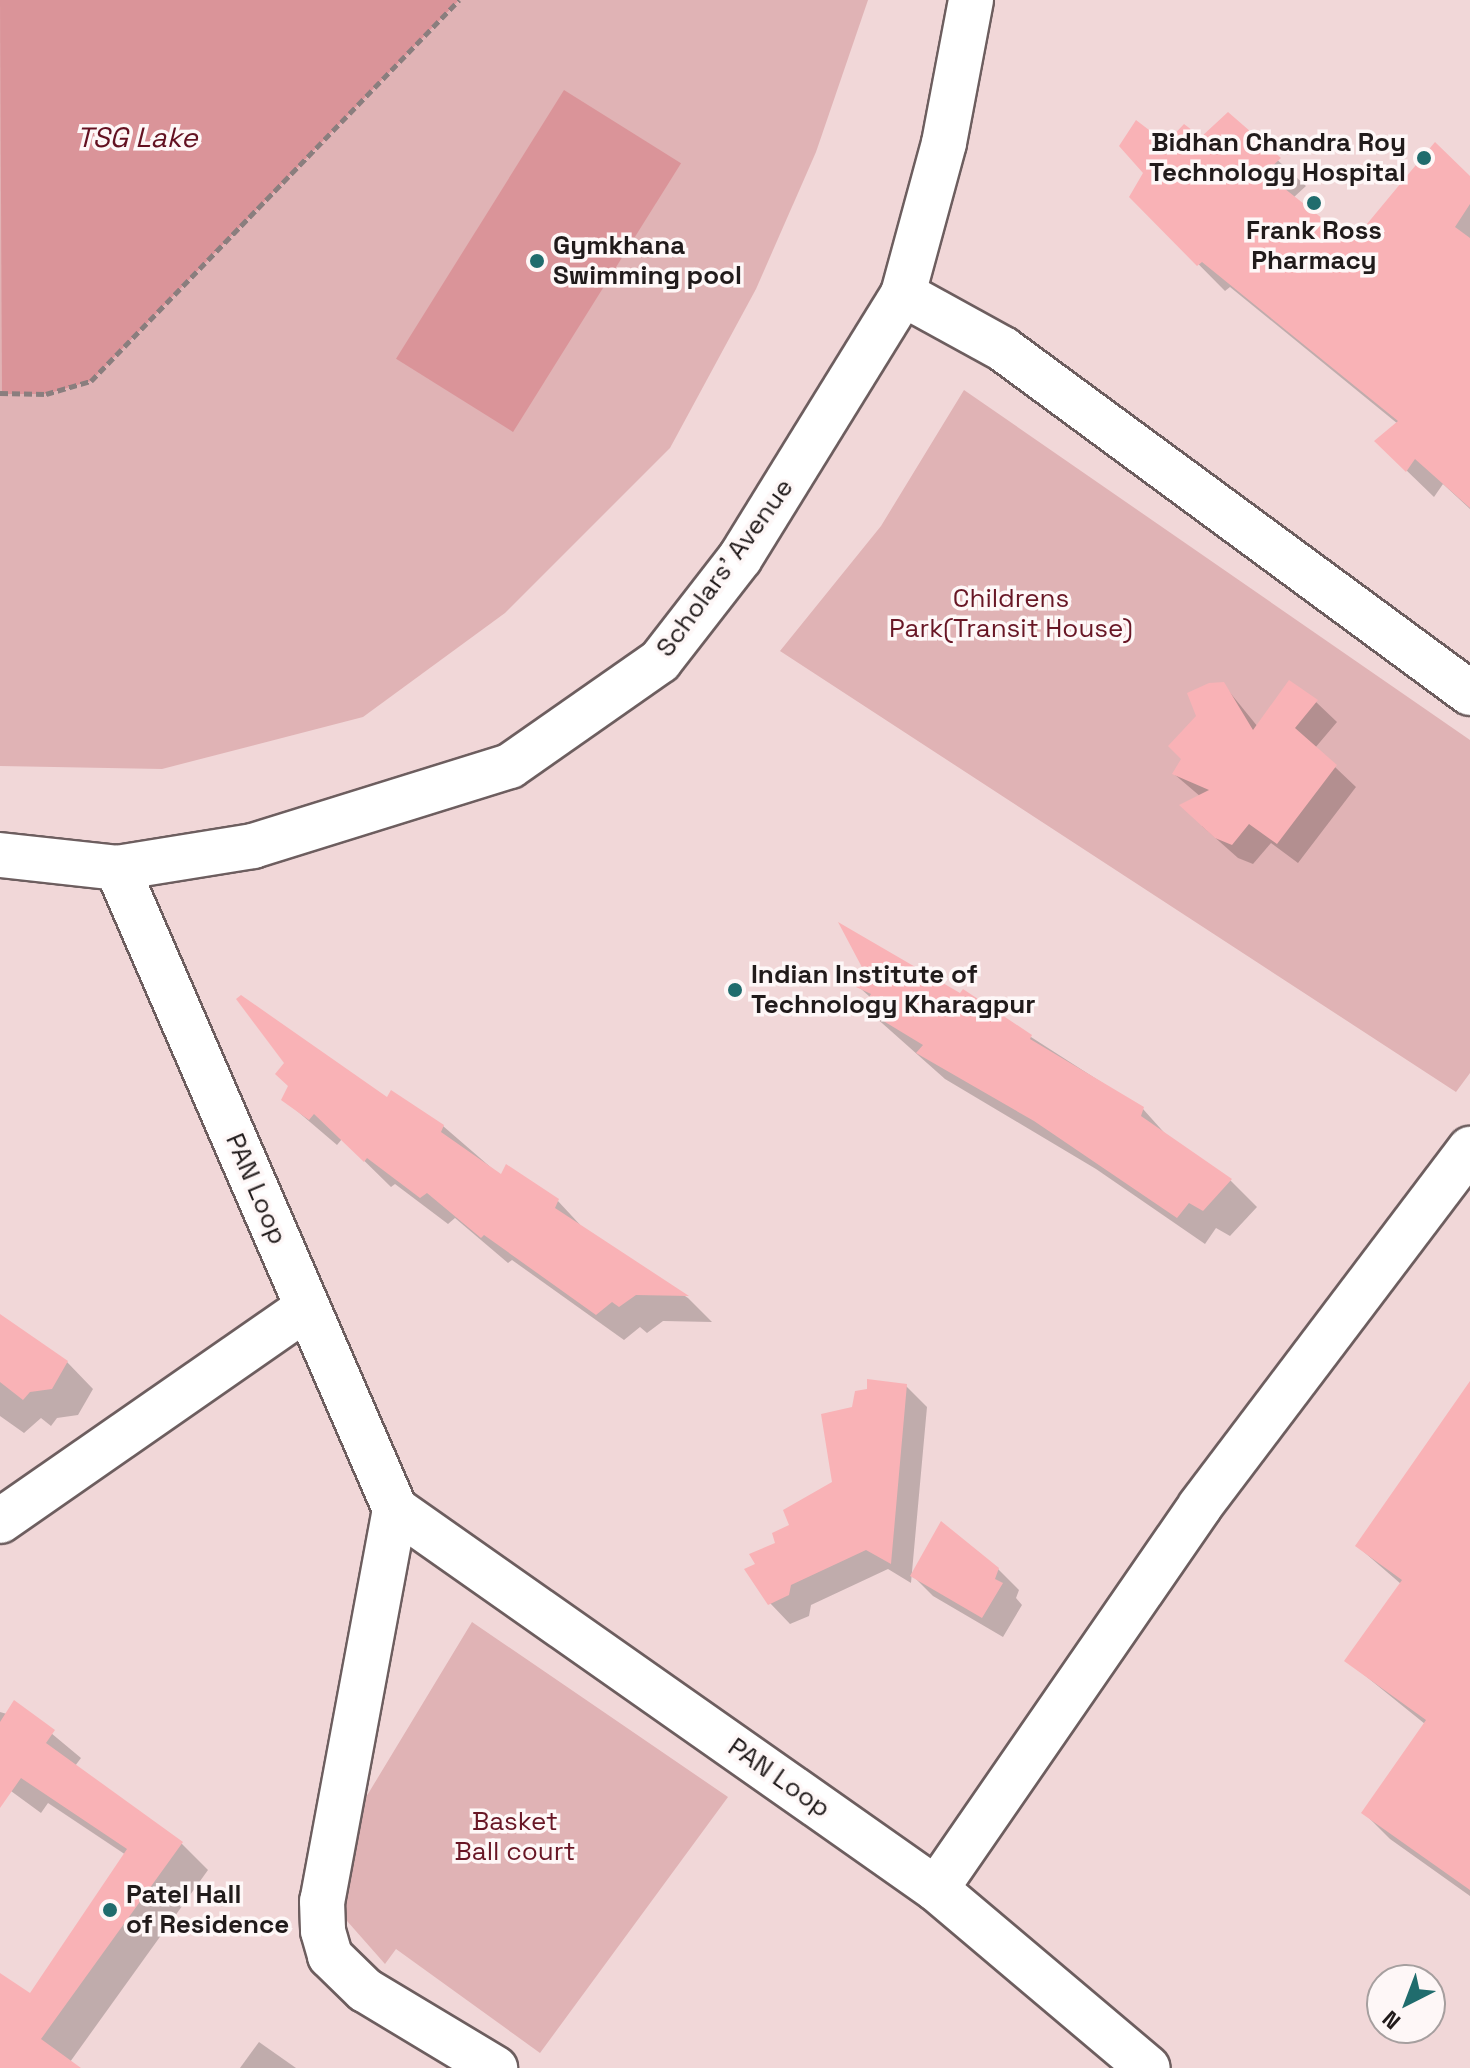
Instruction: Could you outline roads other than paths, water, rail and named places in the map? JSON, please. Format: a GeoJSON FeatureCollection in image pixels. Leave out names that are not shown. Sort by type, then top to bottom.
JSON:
{"type":"FeatureCollection","features":[{"type":"Feature","properties":{"kind":"street","name":"Scholars' Avenue"},"geometry":{"type":"LineString","coordinates":[[0,855],[117,868],[253,846],[510,766],[660,661],[740,558],[903,294],[944,143],[971,0]]}},
{"type":"Feature","properties":{"kind":"street"},"geometry":{"type":"LineString","coordinates":[[903,294],[1003,349],[1470,693]]}},
{"type":"Feature","properties":{"kind":"street","name":"PAN Loop"},"geometry":{"type":"LineString","coordinates":[[117,868],[395,1509],[936,1889],[1148,2068]]}},
{"type":"Feature","properties":{"kind":"street"},"geometry":{"type":"LineString","coordinates":[[936,1889],[1200,1506],[1470,1149]]}},
{"type":"Feature","properties":{"kind":"street"},"geometry":{"type":"LineString","coordinates":[[0,1521],[307,1308]]}},
{"type":"Feature","properties":{"kind":"street"},"geometry":{"type":"LineString","coordinates":[[395,1509],[322,1901],[323,1931],[330,1956],[365,1990],[495,2068]]}},
{"type":"Feature","properties":{"kind":"water","name":"TSG Lake"},"geometry":{"type":"Polygon","coordinates":[[[0,0],[459,0],[91,381],[46,394],[2,394],[0,0]]]}},
{"type":"Feature","properties":{"kind":"water","name":"Gymkhana Swimming pool"},"geometry":{"type":"Polygon","coordinates":[[[564,90],[681,163],[513,432],[396,359],[564,90]]]}},
{"type":"Feature","properties":{"kind":"place","name":"Bidhan Chandra Roy Technology Hospital"},"geometry":{"type":"Point","coordinates":[1424,158]}},
{"type":"Feature","properties":{"kind":"place","name":"Frank Ross Pharmacy"},"geometry":{"type":"Point","coordinates":[1314,203]}},
{"type":"Feature","properties":{"kind":"place","name":"Gymkhana Swimming pool"},"geometry":{"type":"Point","coordinates":[537,261]}},
{"type":"Feature","properties":{"kind":"place","name":"Indian Institute of Technology Kharagpur"},"geometry":{"type":"Point","coordinates":[735,990]}},
{"type":"Feature","properties":{"kind":"place","name":"Patel Hall of Residence"},"geometry":{"type":"Point","coordinates":[110,1910]}},
{"type":"Feature","properties":{"kind":"park label","name":"Childrens Park(Transit House)"},"geometry":{"type":"Point","coordinates":[1011,614]}},
{"type":"Feature","properties":{"kind":"park label","name":"Basket Ball court"},"geometry":{"type":"Point","coordinates":[515,1837]}}]}
